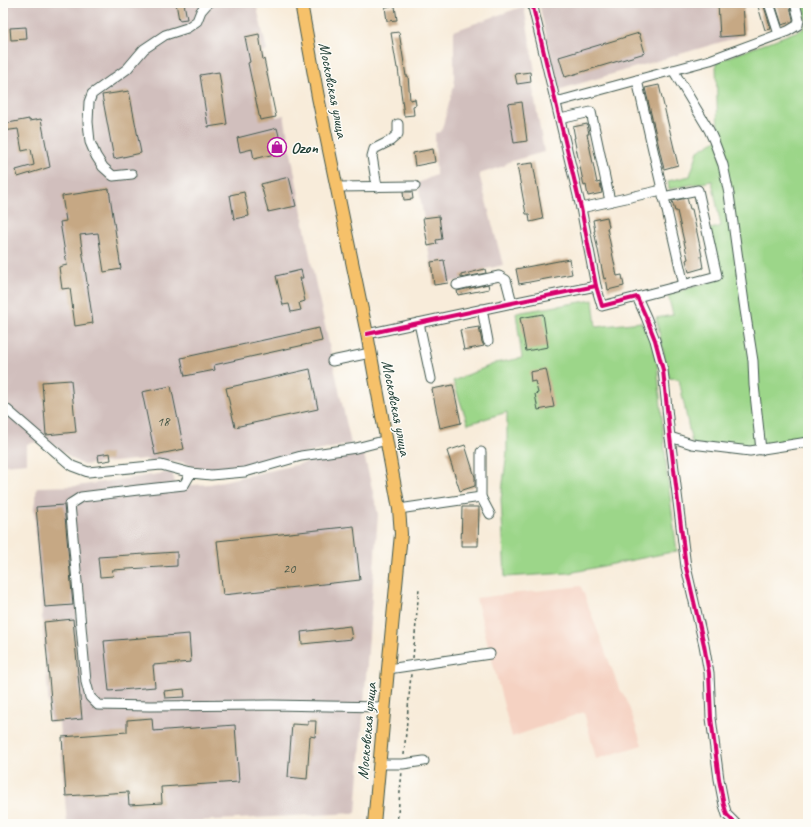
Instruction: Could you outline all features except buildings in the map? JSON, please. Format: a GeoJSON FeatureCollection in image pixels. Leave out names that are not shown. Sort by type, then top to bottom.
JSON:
{"type":"FeatureCollection","features":[{"type":"Feature","properties":{"kind":"main road","name":"Московская улица"},"geometry":{"type":"LineString","coordinates":[[301,3],[318,97],[367,334],[400,508],[401,534],[374,824]]}},
{"type":"Feature","properties":{"kind":"street"},"geometry":{"type":"LineString","coordinates":[[132,174],[113,176],[103,167],[96,156],[90,142],[88,122],[89,102],[92,94],[127,69],[144,48],[165,35],[187,28],[197,20],[201,10],[208,3]]}},
{"type":"Feature","properties":{"kind":"street"},"geometry":{"type":"LineString","coordinates":[[532,3],[581,208],[596,286],[602,306],[717,276],[698,190],[663,193],[610,201],[581,208]]}},
{"type":"Feature","properties":{"kind":"street"},"geometry":{"type":"LineString","coordinates":[[769,3],[779,34]]}},
{"type":"Feature","properties":{"kind":"street"},"geometry":{"type":"LineString","coordinates":[[556,102],[710,60],[779,34],[798,25],[799,19],[795,3]]}},
{"type":"Feature","properties":{"kind":"street"},"geometry":{"type":"LineString","coordinates":[[673,70],[710,130],[723,165],[729,194],[753,361],[761,450]]}},
{"type":"Feature","properties":{"kind":"street"},"geometry":{"type":"LineString","coordinates":[[637,80],[684,285]]}},
{"type":"Feature","properties":{"kind":"street"},"geometry":{"type":"LineString","coordinates":[[560,119],[591,112],[610,201]]}},
{"type":"Feature","properties":{"kind":"street"},"geometry":{"type":"LineString","coordinates":[[377,187],[372,156],[374,149],[398,134],[398,124]]}},
{"type":"Feature","properties":{"kind":"street"},"geometry":{"type":"LineString","coordinates":[[337,187],[415,186]]}},
{"type":"Feature","properties":{"kind":"street"},"geometry":{"type":"LineString","coordinates":[[457,285],[499,276],[506,280],[512,302]]}},
{"type":"Feature","properties":{"kind":"street"},"geometry":{"type":"LineString","coordinates":[[367,334],[512,302],[596,286]]}},
{"type":"Feature","properties":{"kind":"street"},"geometry":{"type":"LineString","coordinates":[[637,297],[655,340],[663,370],[686,567],[709,673],[711,718],[721,792],[727,815],[736,824]]}},
{"type":"Feature","properties":{"kind":"street"},"geometry":{"type":"LineString","coordinates":[[482,309],[488,341]]}},
{"type":"Feature","properties":{"kind":"street"},"geometry":{"type":"LineString","coordinates":[[419,323],[431,379]]}},
{"type":"Feature","properties":{"kind":"street"},"geometry":{"type":"LineString","coordinates":[[332,361],[370,353]]}},
{"type":"Feature","properties":{"kind":"street"},"geometry":{"type":"LineString","coordinates":[[3,408],[5,408],[72,466],[88,472],[161,466],[191,473],[211,475],[245,472],[301,456],[356,448],[387,440]]}},
{"type":"Feature","properties":{"kind":"street"},"geometry":{"type":"LineString","coordinates":[[670,437],[692,444],[750,451],[808,442]]}},
{"type":"Feature","properties":{"kind":"street"},"geometry":{"type":"LineString","coordinates":[[481,452],[481,497],[490,514]]}},
{"type":"Feature","properties":{"kind":"street"},"geometry":{"type":"LineString","coordinates":[[191,473],[184,485],[82,497],[70,504],[86,682],[90,697],[98,705],[115,706],[270,705],[384,707]]}},
{"type":"Feature","properties":{"kind":"street"},"geometry":{"type":"LineString","coordinates":[[400,508],[481,497]]}},
{"type":"Feature","properties":{"kind":"street"},"geometry":{"type":"LineString","coordinates":[[388,669],[490,654]]}},
{"type":"Feature","properties":{"kind":"street"},"geometry":{"type":"LineString","coordinates":[[379,764],[403,764],[424,761]]}},
{"type":"Feature","properties":{"kind":"path"},"geometry":{"type":"LineString","coordinates":[[398,824],[419,588]]}},
{"type":"Feature","properties":{"kind":"shaded area"},"geometry":{"type":"Polygon","coordinates":[[[3,3],[256,3],[267,51],[262,52],[276,117],[284,115],[312,267],[351,444],[218,471],[203,471],[182,462],[151,462],[145,459],[83,465],[71,458],[48,440],[27,444],[27,463],[3,465],[3,3]]]}},
{"type":"Feature","properties":{"kind":"shaded area"},"geometry":{"type":"Polygon","coordinates":[[[539,3],[743,3],[745,35],[558,90],[539,3]]]}},
{"type":"Feature","properties":{"kind":"shaded area"},"geometry":{"type":"Polygon","coordinates":[[[524,6],[535,72],[530,72],[544,152],[508,162],[504,166],[479,174],[503,265],[461,275],[462,280],[434,285],[418,183],[436,175],[435,133],[441,132],[454,86],[454,31],[524,6]]]}},
{"type":"Feature","properties":{"kind":"shaded area"},"geometry":{"type":"Polygon","coordinates":[[[363,450],[378,514],[356,813],[134,824],[67,824],[59,722],[50,723],[34,508],[37,487],[77,486],[172,472],[176,486],[210,484],[363,450]]]}},
{"type":"Feature","properties":{"kind":"shaded area"},"geometry":{"type":"Polygon","coordinates":[[[581,586],[620,691],[626,698],[642,745],[596,759],[584,712],[512,737],[476,598],[581,586]]]}},
{"type":"Feature","properties":{"kind":"green space"},"geometry":{"type":"Polygon","coordinates":[[[801,3],[808,3],[808,256],[805,283],[808,295],[808,442],[750,451],[692,444],[679,379],[669,378],[656,318],[673,315],[668,295],[721,278],[708,230],[721,226],[712,181],[669,189],[668,181],[690,176],[698,151],[718,139],[716,62],[803,29],[806,22],[801,3]]]}},
{"type":"Feature","properties":{"kind":"green space"},"geometry":{"type":"Polygon","coordinates":[[[593,300],[596,327],[641,322],[656,351],[667,474],[677,551],[569,573],[505,577],[501,499],[507,452],[507,412],[468,424],[453,381],[496,363],[522,358],[516,313],[593,300]]]}},
{"type":"Feature","properties":{"kind":"cycle path"},"geometry":{"type":"LineString","coordinates":[[532,3],[581,208],[596,286],[602,306],[637,297],[655,340],[663,370],[686,567],[709,673],[711,718],[719,779],[727,815],[736,824]]}},
{"type":"Feature","properties":{"kind":"cycle path"},"geometry":{"type":"LineString","coordinates":[[367,334],[596,286]]}},
{"type":"Feature","properties":{"kind":"place","name":"Ozon"},"geometry":{"type":"Point","coordinates":[277,147]}}]}
